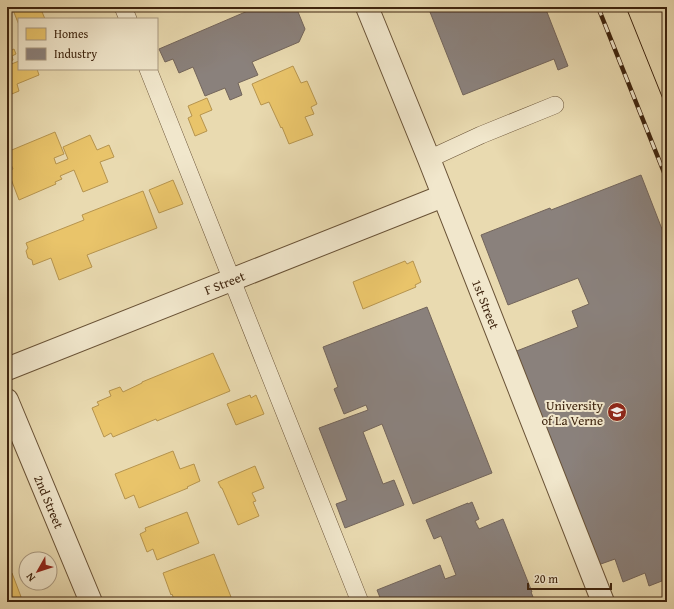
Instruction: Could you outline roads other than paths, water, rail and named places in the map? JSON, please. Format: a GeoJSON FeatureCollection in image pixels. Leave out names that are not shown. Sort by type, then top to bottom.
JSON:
{"type":"FeatureCollection","features":[{"type":"Feature","properties":{"kind":"street","name":"1st Street"},"geometry":{"type":"LineString","coordinates":[[367,7],[429,159],[603,602]]}},
{"type":"Feature","properties":{"kind":"street","name":"F Street"},"geometry":{"type":"LineString","coordinates":[[7,369],[443,196]]}},
{"type":"Feature","properties":{"kind":"street","name":"2nd Street"},"geometry":{"type":"LineString","coordinates":[[7,400],[91,602]]}},
{"type":"Feature","properties":{"kind":"lane"},"geometry":{"type":"LineString","coordinates":[[123,7],[128,18]]}},
{"type":"Feature","properties":{"kind":"lane"},"geometry":{"type":"LineString","coordinates":[[148,70],[360,602]]}},
{"type":"Feature","properties":{"kind":"lane"},"geometry":{"type":"LineString","coordinates":[[429,159],[481,135],[555,106]]}},
{"type":"Feature","properties":{"kind":"tram line"},"geometry":{"type":"LineString","coordinates":[[626,7],[667,109]]}},
{"type":"Feature","properties":{"kind":"tram line"},"geometry":{"type":"LineString","coordinates":[[661,7],[667,21]]}},
{"type":"Feature","properties":{"kind":"railway"},"geometry":{"type":"LineString","coordinates":[[598,7],[667,180]]}},
{"type":"Feature","properties":{"kind":"place","name":"University of La Verne"},"geometry":{"type":"Point","coordinates":[617,412]}}]}
